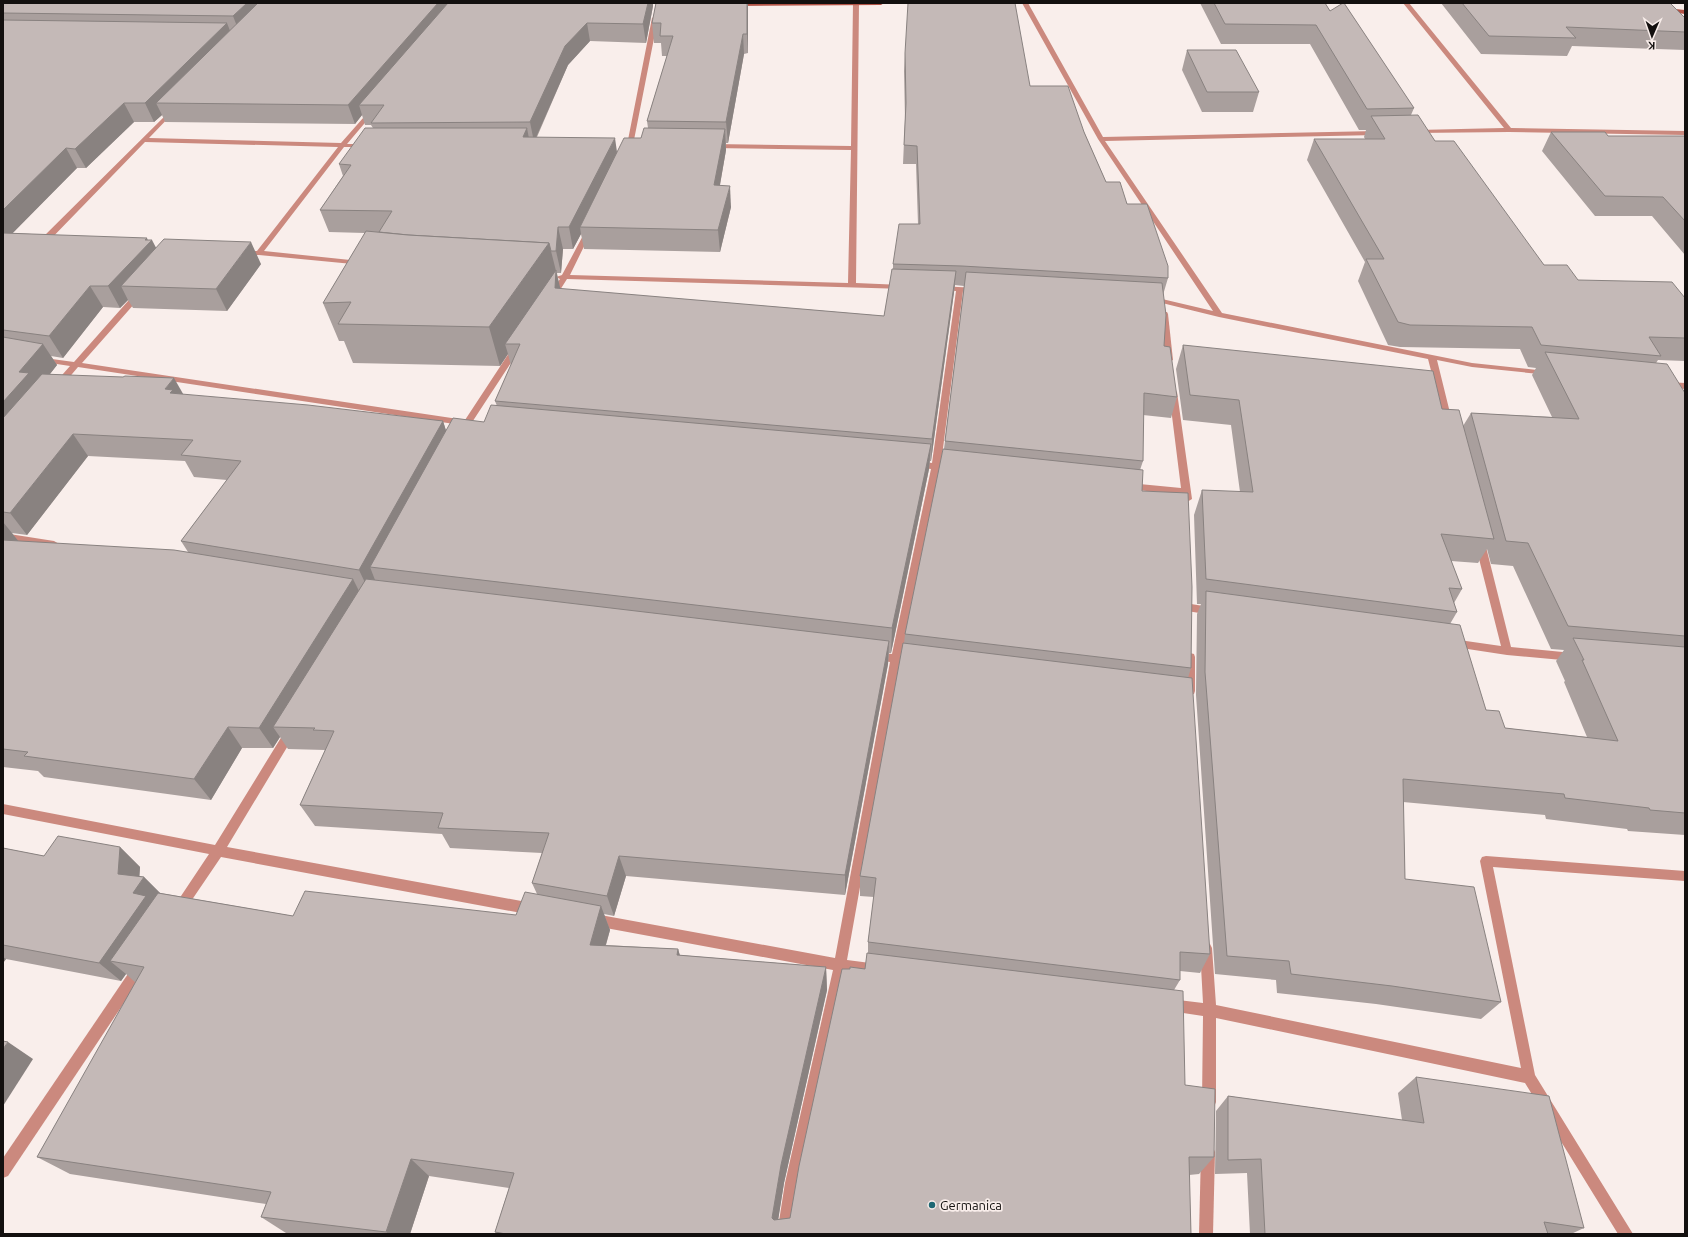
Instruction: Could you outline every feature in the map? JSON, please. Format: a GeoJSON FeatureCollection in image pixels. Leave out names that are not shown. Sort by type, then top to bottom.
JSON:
{"type":"FeatureCollection","features":[{"type":"Feature","properties":{"kind":"street"},"geometry":{"type":"LineString","coordinates":[[730,4],[880,3]]}},
{"type":"Feature","properties":{"kind":"street"},"geometry":{"type":"LineString","coordinates":[[1025,3],[1101,139],[1219,315]]}},
{"type":"Feature","properties":{"kind":"street"},"geometry":{"type":"LineString","coordinates":[[1406,3],[1509,130]]}},
{"type":"Feature","properties":{"kind":"street"},"geometry":{"type":"LineString","coordinates":[[852,285],[857,4]]}},
{"type":"Feature","properties":{"kind":"street"},"geometry":{"type":"LineString","coordinates":[[1662,10],[1685,12]]}},
{"type":"Feature","properties":{"kind":"street"},"geometry":{"type":"LineString","coordinates":[[623,159],[629,145],[657,12]]}},
{"type":"Feature","properties":{"kind":"street"},"geometry":{"type":"LineString","coordinates":[[259,253],[342,146],[378,104]]}},
{"type":"Feature","properties":{"kind":"street"},"geometry":{"type":"LineString","coordinates":[[40,245],[177,106]]}},
{"type":"Feature","properties":{"kind":"street"},"geometry":{"type":"LineString","coordinates":[[1407,132],[1509,130],[1685,133]]}},
{"type":"Feature","properties":{"kind":"street"},"geometry":{"type":"LineString","coordinates":[[1101,139],[1384,132]]}},
{"type":"Feature","properties":{"kind":"street"},"geometry":{"type":"LineString","coordinates":[[144,140],[374,146]]}},
{"type":"Feature","properties":{"kind":"street"},"geometry":{"type":"LineString","coordinates":[[707,146],[855,148]]}},
{"type":"Feature","properties":{"kind":"street"},"geometry":{"type":"LineString","coordinates":[[548,302],[566,277],[592,222]]}},
{"type":"Feature","properties":{"kind":"street"},"geometry":{"type":"LineString","coordinates":[[236,253],[259,253],[366,264]]}},
{"type":"Feature","properties":{"kind":"street"},"geometry":{"type":"LineString","coordinates":[[550,276],[914,287]]}},
{"type":"Feature","properties":{"kind":"street"},"geometry":{"type":"LineString","coordinates":[[52,393],[144,288]]}},
{"type":"Feature","properties":{"kind":"street"},"geometry":{"type":"LineString","coordinates":[[937,288],[983,290]]}},
{"type":"Feature","properties":{"kind":"street"},"geometry":{"type":"LineString","coordinates":[[784,1234],[792,1183],[840,965],[896,659],[936,466],[960,289]]}},
{"type":"Feature","properties":{"kind":"street"},"geometry":{"type":"LineString","coordinates":[[1146,300],[1162,301],[1219,315],[1472,366],[1557,374]]}},
{"type":"Feature","properties":{"kind":"street"},"geometry":{"type":"LineString","coordinates":[[1162,301],[1187,508]]}},
{"type":"Feature","properties":{"kind":"street"},"geometry":{"type":"LineString","coordinates":[[458,438],[470,424],[522,341]]}},
{"type":"Feature","properties":{"kind":"street"},"geometry":{"type":"LineString","coordinates":[[32,358],[470,424]]}},
{"type":"Feature","properties":{"kind":"street"},"geometry":{"type":"LineString","coordinates":[[1432,358],[1450,427]]}},
{"type":"Feature","properties":{"kind":"street"},"geometry":{"type":"LineString","coordinates":[[1657,384],[1674,389],[1685,386]]}},
{"type":"Feature","properties":{"kind":"street"},"geometry":{"type":"LineString","coordinates":[[905,463],[960,469]]}},
{"type":"Feature","properties":{"kind":"street"},"geometry":{"type":"LineString","coordinates":[[1124,486],[1186,492]]}},
{"type":"Feature","properties":{"kind":"street"},"geometry":{"type":"LineString","coordinates":[[1477,535],[1507,651]]}},
{"type":"Feature","properties":{"kind":"street"},"geometry":{"type":"LineString","coordinates":[[3,536],[66,546]]}},
{"type":"Feature","properties":{"kind":"street"},"geometry":{"type":"LineString","coordinates":[[1191,608],[1223,613]]}},
{"type":"Feature","properties":{"kind":"street"},"geometry":{"type":"LineString","coordinates":[[1444,642],[1507,651],[1584,658]]}},
{"type":"Feature","properties":{"kind":"street"},"geometry":{"type":"LineString","coordinates":[[1188,697],[1191,648]]}},
{"type":"Feature","properties":{"kind":"street"},"geometry":{"type":"LineString","coordinates":[[865,655],[920,662]]}},
{"type":"Feature","properties":{"kind":"street"},"geometry":{"type":"LineString","coordinates":[[174,917],[218,852],[296,724]]}},
{"type":"Feature","properties":{"kind":"street"},"geometry":{"type":"LineString","coordinates":[[3,809],[218,852],[544,911]]}},
{"type":"Feature","properties":{"kind":"street"},"geometry":{"type":"LineString","coordinates":[[1626,1234],[1529,1077],[1486,861],[1685,876]]}},
{"type":"Feature","properties":{"kind":"street"},"geometry":{"type":"LineString","coordinates":[[583,918],[840,965],[887,971]]}},
{"type":"Feature","properties":{"kind":"street"},"geometry":{"type":"LineString","coordinates":[[1206,939],[1210,1010],[1208,1114]]}},
{"type":"Feature","properties":{"kind":"street"},"geometry":{"type":"LineString","coordinates":[[3,1171],[143,962]]}},
{"type":"Feature","properties":{"kind":"street"},"geometry":{"type":"LineString","coordinates":[[1155,1003],[1210,1010],[1529,1077]]}},
{"type":"Feature","properties":{"kind":"street"},"geometry":{"type":"LineString","coordinates":[[1206,1234],[1208,1138]]}},
{"type":"Feature","properties":{"kind":"building"},"geometry":{"type":"Polygon","coordinates":[[[3,3],[247,3],[233,16],[3,13],[3,3]]]}},
{"type":"Feature","properties":{"kind":"building"},"geometry":{"type":"Polygon","coordinates":[[[258,3],[438,3],[348,105],[156,103],[258,3]]]}},
{"type":"Feature","properties":{"kind":"building"},"geometry":{"type":"Polygon","coordinates":[[[448,3],[648,3],[643,24],[587,23],[565,46],[530,122],[371,123],[384,105],[359,105],[448,3]]]}},
{"type":"Feature","properties":{"kind":"building"},"geometry":{"type":"Polygon","coordinates":[[[656,3],[747,3],[747,34],[743,34],[726,122],[647,121],[673,36],[660,36],[661,23],[652,23],[656,3]]]}},
{"type":"Feature","properties":{"kind":"building"},"geometry":{"type":"Polygon","coordinates":[[[908,3],[1015,3],[1030,86],[1068,86],[1084,132],[1106,182],[1120,182],[1127,204],[1147,204],[1168,266],[1168,278],[962,266],[893,264],[899,224],[920,224],[917,146],[904,145],[906,103],[905,53],[908,3]]]}},
{"type":"Feature","properties":{"kind":"building"},"geometry":{"type":"Polygon","coordinates":[[[1214,3],[1325,3],[1330,11],[1344,3],[1414,108],[1367,109],[1316,25],[1225,24],[1214,3]]]}},
{"type":"Feature","properties":{"kind":"building"},"geometry":{"type":"Polygon","coordinates":[[[1462,3],[1670,3],[1685,18],[1685,32],[1566,27],[1576,38],[1489,36],[1462,3]]]}},
{"type":"Feature","properties":{"kind":"building"},"geometry":{"type":"Polygon","coordinates":[[[3,20],[227,23],[145,103],[124,103],[75,149],[66,148],[3,210],[3,20]]]}},
{"type":"Feature","properties":{"kind":"building"},"geometry":{"type":"Polygon","coordinates":[[[1187,50],[1236,50],[1259,92],[1207,92],[1187,50]]]}},
{"type":"Feature","properties":{"kind":"building"},"geometry":{"type":"Polygon","coordinates":[[[1418,115],[1435,141],[1454,141],[1544,265],[1567,265],[1578,280],[1672,282],[1685,298],[1685,338],[1649,337],[1661,356],[1541,345],[1532,327],[1410,325],[1398,322],[1366,259],[1384,259],[1314,139],[1385,139],[1371,116],[1418,115]]]}},
{"type":"Feature","properties":{"kind":"building"},"geometry":{"type":"Polygon","coordinates":[[[365,128],[527,128],[523,137],[615,138],[569,227],[558,227],[556,251],[551,251],[549,243],[379,232],[392,211],[320,210],[351,165],[339,164],[365,128]]]}},
{"type":"Feature","properties":{"kind":"building"},"geometry":{"type":"Polygon","coordinates":[[[644,128],[725,129],[714,185],[730,186],[718,230],[580,227],[624,138],[641,138],[644,128]]]}},
{"type":"Feature","properties":{"kind":"building"},"geometry":{"type":"Polygon","coordinates":[[[1551,132],[1605,132],[1608,136],[1685,136],[1685,221],[1663,197],[1605,196],[1551,132]]]}},
{"type":"Feature","properties":{"kind":"building"},"geometry":{"type":"Polygon","coordinates":[[[366,231],[408,235],[549,243],[489,327],[338,324],[351,302],[323,303],[366,231]]]}},
{"type":"Feature","properties":{"kind":"building"},"geometry":{"type":"Polygon","coordinates":[[[3,233],[147,238],[145,240],[152,240],[108,286],[90,286],[49,336],[3,330],[3,233]]]}},
{"type":"Feature","properties":{"kind":"building"},"geometry":{"type":"Polygon","coordinates":[[[164,239],[251,242],[216,289],[121,286],[164,239]]]}},
{"type":"Feature","properties":{"kind":"building"},"geometry":{"type":"Polygon","coordinates":[[[892,269],[956,271],[932,439],[495,401],[520,344],[505,344],[556,270],[555,288],[884,316],[892,269]]]}},
{"type":"Feature","properties":{"kind":"building"},"geometry":{"type":"Polygon","coordinates":[[[966,272],[1162,283],[1166,315],[1164,346],[1170,347],[1177,397],[1144,393],[1143,461],[945,441],[966,272]]]}},
{"type":"Feature","properties":{"kind":"building"},"geometry":{"type":"Polygon","coordinates":[[[3,337],[43,344],[19,372],[29,373],[3,402],[3,337]]]}},
{"type":"Feature","properties":{"kind":"building"},"geometry":{"type":"Polygon","coordinates":[[[1183,345],[1433,371],[1442,409],[1459,410],[1494,539],[1441,534],[1462,589],[1449,588],[1457,612],[1206,579],[1202,490],[1253,492],[1239,400],[1190,395],[1183,345]]]}},
{"type":"Feature","properties":{"kind":"building"},"geometry":{"type":"Polygon","coordinates":[[[1545,352],[1667,364],[1685,393],[1685,636],[1568,626],[1528,543],[1506,541],[1471,413],[1579,419],[1545,352]]]}},
{"type":"Feature","properties":{"kind":"building"},"geometry":{"type":"Polygon","coordinates":[[[42,374],[174,378],[165,389],[173,390],[170,393],[308,405],[443,421],[359,570],[181,541],[241,461],[181,455],[193,440],[73,434],[10,513],[3,512],[3,418],[42,374]]]}},
{"type":"Feature","properties":{"kind":"building"},"geometry":{"type":"Polygon","coordinates":[[[491,405],[931,444],[892,628],[370,567],[453,418],[484,422],[491,405]]]}},
{"type":"Feature","properties":{"kind":"building"},"geometry":{"type":"Polygon","coordinates":[[[943,449],[1143,470],[1142,491],[1188,493],[1192,587],[1191,668],[905,634],[943,449]]]}},
{"type":"Feature","properties":{"kind":"building"},"geometry":{"type":"Polygon","coordinates":[[[3,540],[174,550],[353,579],[259,728],[228,727],[194,779],[24,756],[28,752],[3,749],[3,540]]]}},
{"type":"Feature","properties":{"kind":"building"},"geometry":{"type":"Polygon","coordinates":[[[366,579],[889,641],[845,875],[619,856],[607,896],[532,883],[549,833],[438,828],[443,813],[300,805],[334,731],[313,730],[315,728],[273,727],[366,579]]]}},
{"type":"Feature","properties":{"kind":"building"},"geometry":{"type":"Polygon","coordinates":[[[1206,591],[1460,625],[1486,710],[1499,711],[1505,728],[1618,741],[1582,660],[1584,660],[1573,638],[1685,647],[1685,813],[1650,810],[1649,808],[1565,798],[1564,794],[1403,779],[1405,879],[1474,887],[1501,1002],[1392,986],[1291,974],[1289,961],[1227,956],[1205,672],[1206,591]]]}},
{"type":"Feature","properties":{"kind":"building"},"geometry":{"type":"Polygon","coordinates":[[[903,643],[1192,678],[1210,954],[1180,952],[1180,980],[868,942],[876,878],[860,876],[903,643]]]}},
{"type":"Feature","properties":{"kind":"building"},"geometry":{"type":"Polygon","coordinates":[[[58,836],[120,847],[118,874],[144,877],[133,893],[146,896],[99,963],[3,945],[3,848],[44,856],[58,836]]]}},
{"type":"Feature","properties":{"kind":"building"},"geometry":{"type":"Polygon","coordinates":[[[305,891],[516,915],[525,892],[601,906],[590,945],[678,949],[677,955],[826,967],[781,1165],[772,1218],[774,1220],[790,1218],[799,1166],[842,969],[850,969],[850,967],[865,969],[867,953],[1183,991],[1185,1085],[1215,1089],[1214,1157],[1189,1157],[1191,1234],[506,1234],[495,1232],[514,1173],[411,1159],[386,1232],[261,1217],[271,1192],[37,1157],[144,967],[110,961],[158,893],[293,916],[305,891]]]}},
{"type":"Feature","properties":{"kind":"building"},"geometry":{"type":"Polygon","coordinates":[[[3,1041],[8,1042],[3,1049],[3,1041]]]}},
{"type":"Feature","properties":{"kind":"building"},"geometry":{"type":"Polygon","coordinates":[[[1416,1077],[1549,1096],[1584,1228],[1544,1222],[1548,1234],[1265,1234],[1261,1159],[1228,1160],[1228,1096],[1424,1123],[1416,1077]]]}},
{"type":"Feature","properties":{"kind":"place","name":"Germanica"},"geometry":{"type":"Point","coordinates":[932,1205]}}]}
